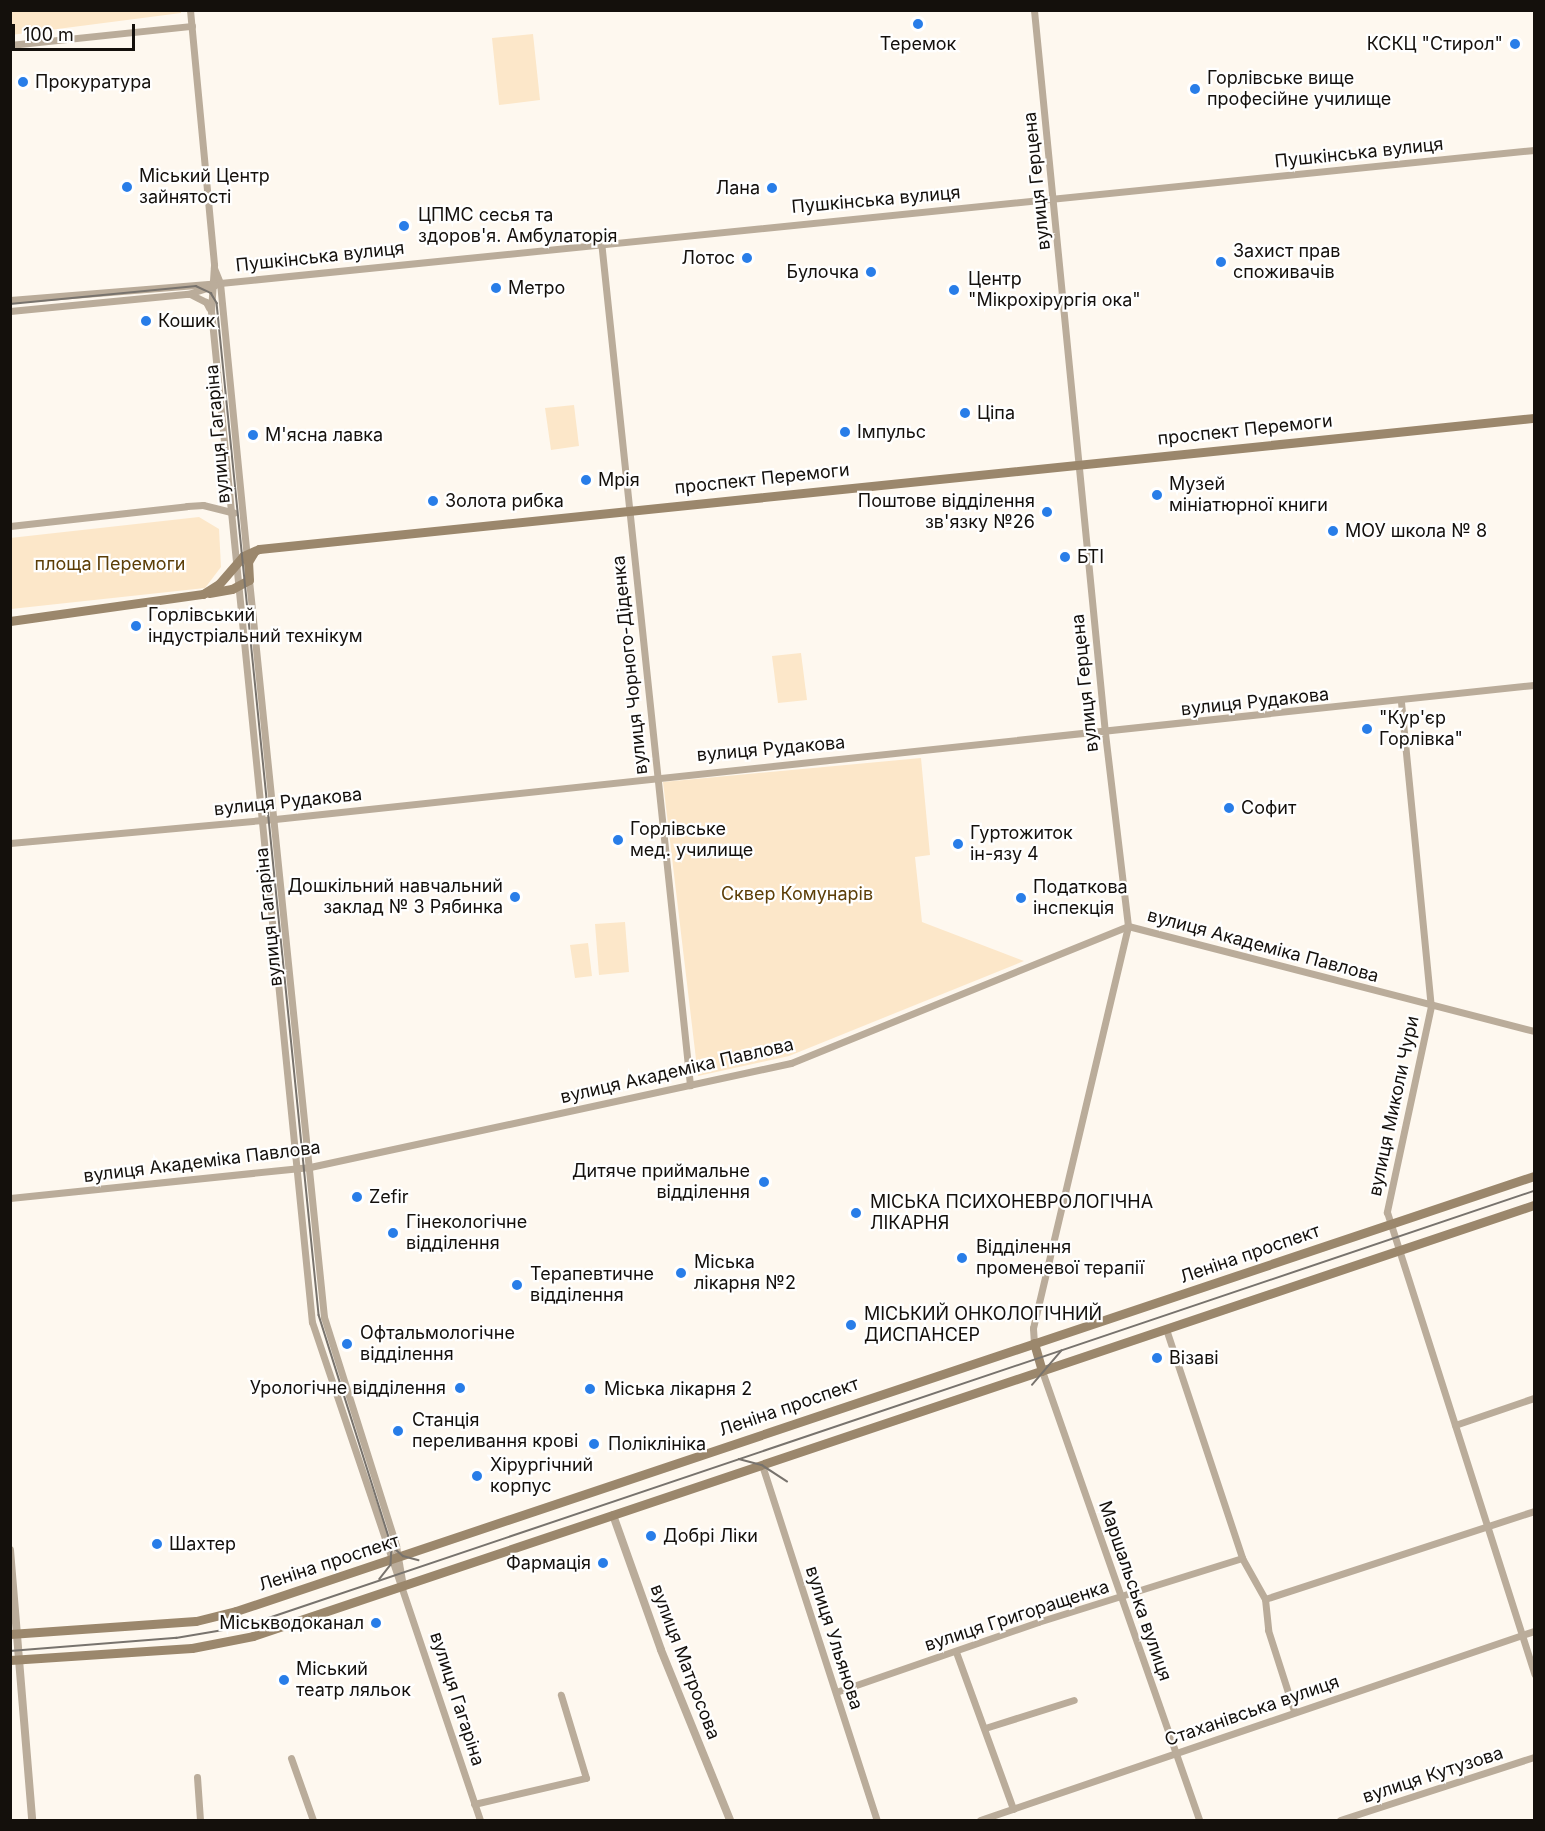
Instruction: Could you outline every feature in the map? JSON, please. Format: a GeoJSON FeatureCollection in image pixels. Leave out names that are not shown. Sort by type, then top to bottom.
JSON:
{"type":"FeatureCollection","features":[{"type":"Feature","properties":{"kind":"main road","name":"проспект Перемоги"},"geometry":{"type":"LineString","coordinates":[[247,558],[259,549],[1534,418]]}},
{"type":"Feature","properties":{"kind":"main road"},"geometry":{"type":"LineString","coordinates":[[203,594],[219,584],[237,562],[247,558]]}},
{"type":"Feature","properties":{"kind":"main road","name":"вулиця Гагаріна"},"geometry":{"type":"LineString","coordinates":[[247,558],[249,580]]}},
{"type":"Feature","properties":{"kind":"main road"},"geometry":{"type":"LineString","coordinates":[[10,621],[203,594],[239,586],[249,580]]}},
{"type":"Feature","properties":{"kind":"main road","name":"Леніна проспект"},"geometry":{"type":"LineString","coordinates":[[15,1634],[196,1621],[395,1559],[550,1503],[1534,1176]]}},
{"type":"Feature","properties":{"kind":"main road"},"geometry":{"type":"LineString","coordinates":[[10,1660],[230,1642],[403,1587],[1534,1205]]}},
{"type":"Feature","properties":{"kind":"main road"},"geometry":{"type":"LineString","coordinates":[[1034,1343],[1042,1371]]}},
{"type":"Feature","properties":{"kind":"street","name":"вулиця Гагаріна"},"geometry":{"type":"LineString","coordinates":[[190,10],[214,265],[211,310],[312,1322],[385,1547],[395,1559]]}},
{"type":"Feature","properties":{"kind":"street","name":"вулиця Герцена"},"geometry":{"type":"LineString","coordinates":[[1034,10],[1055,198],[1105,733],[1128,926],[1033,1328],[1034,1343]]}},
{"type":"Feature","properties":{"kind":"street"},"geometry":{"type":"LineString","coordinates":[[10,45],[192,26]]}},
{"type":"Feature","properties":{"kind":"street","name":"Пушкінська вулиця"},"geometry":{"type":"LineString","coordinates":[[10,311],[188,294],[220,283],[601,241],[1534,150]]}},
{"type":"Feature","properties":{"kind":"street","name":"вулиця Чорного-Діденка"},"geometry":{"type":"LineString","coordinates":[[601,241],[690,1085]]}},
{"type":"Feature","properties":{"kind":"street","name":"вулиця Гагаріна"},"geometry":{"type":"LineString","coordinates":[[214,265],[220,283],[247,558]]}},
{"type":"Feature","properties":{"kind":"street","name":"Пушкінська вулиця"},"geometry":{"type":"LineString","coordinates":[[10,300],[212,285]]}},
{"type":"Feature","properties":{"kind":"street"},"geometry":{"type":"LineString","coordinates":[[188,294],[206,302],[211,310]]}},
{"type":"Feature","properties":{"kind":"street"},"geometry":{"type":"LineString","coordinates":[[10,526],[187,506],[232,512],[242,516]]}},
{"type":"Feature","properties":{"kind":"street","name":"вулиця Гагаріна"},"geometry":{"type":"LineString","coordinates":[[249,580],[326,1329],[403,1587],[480,1821]]}},
{"type":"Feature","properties":{"kind":"street","name":"вулиця Рудакова"},"geometry":{"type":"LineString","coordinates":[[10,843],[275,819],[656,776],[1105,733],[1401,702],[1534,685]]}},
{"type":"Feature","properties":{"kind":"street","name":"вулиця Миколи Чури"},"geometry":{"type":"LineString","coordinates":[[1401,702],[1431,1006],[1387,1212],[1534,1674]]}},
{"type":"Feature","properties":{"kind":"street","name":"вулиця Академіка Павлова"},"geometry":{"type":"LineString","coordinates":[[10,1198],[310,1167],[791,1063],[1128,926],[1534,1031]]}},
{"type":"Feature","properties":{"kind":"street"},"geometry":{"type":"LineString","coordinates":[[1166,1329],[1242,1558],[1265,1599],[1268,1630],[1294,1712]]}},
{"type":"Feature","properties":{"kind":"street","name":"Маршальська вулиця"},"geometry":{"type":"LineString","coordinates":[[1042,1371],[1199,1821]]}},
{"type":"Feature","properties":{"kind":"street"},"geometry":{"type":"LineString","coordinates":[[1455,1425],[1534,1398]]}},
{"type":"Feature","properties":{"kind":"street","name":"вулиця Ульянова"},"geometry":{"type":"LineString","coordinates":[[762,1465],[877,1821]]}},
{"type":"Feature","properties":{"kind":"street"},"geometry":{"type":"LineString","coordinates":[[1265,1599],[1534,1511]]}},
{"type":"Feature","properties":{"kind":"street","name":"вулиця Матросова"},"geometry":{"type":"LineString","coordinates":[[613,1515],[661,1650],[730,1821]]}},
{"type":"Feature","properties":{"kind":"street"},"geometry":{"type":"LineString","coordinates":[[380,1563],[385,1547]]}},
{"type":"Feature","properties":{"kind":"street"},"geometry":{"type":"LineString","coordinates":[[10,1550],[15,1634],[21,1659],[32,1821]]}},
{"type":"Feature","properties":{"kind":"street","name":"вулиця Григоращенка"},"geometry":{"type":"LineString","coordinates":[[836,1692],[1038,1622],[1121,1598],[1242,1558]]}},
{"type":"Feature","properties":{"kind":"street","name":"Стаханівська вулиця"},"geometry":{"type":"LineString","coordinates":[[980,1821],[1534,1631]]}},
{"type":"Feature","properties":{"kind":"street"},"geometry":{"type":"LineString","coordinates":[[956,1652],[1013,1809]]}},
{"type":"Feature","properties":{"kind":"street"},"geometry":{"type":"LineString","coordinates":[[474,1804],[586,1779],[561,1695]]}},
{"type":"Feature","properties":{"kind":"street"},"geometry":{"type":"LineString","coordinates":[[985,1728],[1074,1700]]}},
{"type":"Feature","properties":{"kind":"street","name":"вулиця Кутузова"},"geometry":{"type":"LineString","coordinates":[[1340,1821],[1534,1757]]}},
{"type":"Feature","properties":{"kind":"street"},"geometry":{"type":"LineString","coordinates":[[291,1758],[313,1821]]}},
{"type":"Feature","properties":{"kind":"street"},"geometry":{"type":"LineString","coordinates":[[196,1777],[200,1821]]}},
{"type":"Feature","properties":{"kind":"green space"},"geometry":{"type":"Polygon","coordinates":[[[181,10],[181,13],[11,35],[11,11],[181,10]]]}},
{"type":"Feature","properties":{"kind":"green space"},"geometry":{"type":"Polygon","coordinates":[[[533,34],[540,100],[499,105],[492,38],[533,34]]]}},
{"type":"Feature","properties":{"kind":"green space"},"geometry":{"type":"Polygon","coordinates":[[[574,405],[579,446],[551,450],[545,408],[574,405]]]}},
{"type":"Feature","properties":{"kind":"green space","name":"площа Перемоги"},"geometry":{"type":"Polygon","coordinates":[[[199,517],[219,529],[221,567],[205,588],[11,609],[10,538],[199,517]]]}},
{"type":"Feature","properties":{"kind":"green space"},"geometry":{"type":"Polygon","coordinates":[[[801,653],[807,700],[778,703],[772,656],[801,653]]]}},
{"type":"Feature","properties":{"kind":"green space","name":"Сквер Комунарів"},"geometry":{"type":"Polygon","coordinates":[[[921,758],[930,855],[915,857],[922,922],[1024,961],[789,1056],[698,1076],[663,782],[921,758]]]}},
{"type":"Feature","properties":{"kind":"green space"},"geometry":{"type":"Polygon","coordinates":[[[625,922],[629,972],[599,975],[595,924],[625,922]]]}},
{"type":"Feature","properties":{"kind":"green space"},"geometry":{"type":"Polygon","coordinates":[[[588,943],[592,976],[575,978],[570,945],[588,943]]]}},
{"type":"Feature","properties":{"kind":"tram line"},"geometry":{"type":"LineString","coordinates":[[10,304],[196,286],[211,293],[217,303],[319,1315],[392,1546],[391,1565],[380,1579]]}},
{"type":"Feature","properties":{"kind":"tram line"},"geometry":{"type":"LineString","coordinates":[[10,1651],[176,1638],[242,1627],[1534,1191]]}},
{"type":"Feature","properties":{"kind":"tram line"},"geometry":{"type":"LineString","coordinates":[[1032,1385],[1061,1351]]}},
{"type":"Feature","properties":{"kind":"tram line"},"geometry":{"type":"LineString","coordinates":[[739,1459],[762,1465],[787,1481]]}},
{"type":"Feature","properties":{"kind":"tram line"},"geometry":{"type":"LineString","coordinates":[[392,1546],[403,1556],[418,1560]]}},
{"type":"Feature","properties":{"kind":"place","name":"Теремок"},"geometry":{"type":"Point","coordinates":[918,24]}},
{"type":"Feature","properties":{"kind":"place","name":"КСКЦ \"Стирол\""},"geometry":{"type":"Point","coordinates":[1515,44]}},
{"type":"Feature","properties":{"kind":"place","name":"Прокуратура"},"geometry":{"type":"Point","coordinates":[23,82]}},
{"type":"Feature","properties":{"kind":"place","name":"Горлівське вище професійне училище"},"geometry":{"type":"Point","coordinates":[1195,89]}},
{"type":"Feature","properties":{"kind":"place","name":"Міський Центр зайнятості"},"geometry":{"type":"Point","coordinates":[127,187]}},
{"type":"Feature","properties":{"kind":"place","name":"Лана"},"geometry":{"type":"Point","coordinates":[772,188]}},
{"type":"Feature","properties":{"kind":"place","name":"ЦПМС сесья та здоров'я. Амбулаторія"},"geometry":{"type":"Point","coordinates":[404,226]}},
{"type":"Feature","properties":{"kind":"place","name":"Лотос"},"geometry":{"type":"Point","coordinates":[747,258]}},
{"type":"Feature","properties":{"kind":"place","name":"Захист прав споживачів"},"geometry":{"type":"Point","coordinates":[1221,262]}},
{"type":"Feature","properties":{"kind":"place","name":"Булочка"},"geometry":{"type":"Point","coordinates":[871,272]}},
{"type":"Feature","properties":{"kind":"place","name":"Метро"},"geometry":{"type":"Point","coordinates":[496,288]}},
{"type":"Feature","properties":{"kind":"place","name":"Центр \"Мікрохірургія ока\""},"geometry":{"type":"Point","coordinates":[954,290]}},
{"type":"Feature","properties":{"kind":"place","name":"Кошик"},"geometry":{"type":"Point","coordinates":[146,321]}},
{"type":"Feature","properties":{"kind":"place","name":"Ціпа"},"geometry":{"type":"Point","coordinates":[965,413]}},
{"type":"Feature","properties":{"kind":"place","name":"Імпульс"},"geometry":{"type":"Point","coordinates":[845,432]}},
{"type":"Feature","properties":{"kind":"place","name":"М'ясна лавка"},"geometry":{"type":"Point","coordinates":[253,435]}},
{"type":"Feature","properties":{"kind":"place","name":"Мрія"},"geometry":{"type":"Point","coordinates":[586,480]}},
{"type":"Feature","properties":{"kind":"place","name":"Музей мініатюрної книги"},"geometry":{"type":"Point","coordinates":[1157,495]}},
{"type":"Feature","properties":{"kind":"place","name":"Золота рибка"},"geometry":{"type":"Point","coordinates":[433,501]}},
{"type":"Feature","properties":{"kind":"place","name":"Поштове відділення зв'язку №26"},"geometry":{"type":"Point","coordinates":[1047,512]}},
{"type":"Feature","properties":{"kind":"place","name":"МОУ школа № 8"},"geometry":{"type":"Point","coordinates":[1333,531]}},
{"type":"Feature","properties":{"kind":"place","name":"БТІ"},"geometry":{"type":"Point","coordinates":[1065,557]}},
{"type":"Feature","properties":{"kind":"place","name":"Горлівський індустріальний технікум"},"geometry":{"type":"Point","coordinates":[136,626]}},
{"type":"Feature","properties":{"kind":"place","name":"\"Кур'єр Горлівка\""},"geometry":{"type":"Point","coordinates":[1367,729]}},
{"type":"Feature","properties":{"kind":"place","name":"Софит"},"geometry":{"type":"Point","coordinates":[1229,808]}},
{"type":"Feature","properties":{"kind":"place","name":"Горлівське мед. училище"},"geometry":{"type":"Point","coordinates":[618,840]}},
{"type":"Feature","properties":{"kind":"place","name":"Гуртожиток ін-язу 4"},"geometry":{"type":"Point","coordinates":[958,844]}},
{"type":"Feature","properties":{"kind":"place","name":"Дошкільний навчальний заклад № 3 Рябинка"},"geometry":{"type":"Point","coordinates":[515,897]}},
{"type":"Feature","properties":{"kind":"place","name":"Податкова інспекція"},"geometry":{"type":"Point","coordinates":[1021,898]}},
{"type":"Feature","properties":{"kind":"place","name":"Дитяче приймальне відділення"},"geometry":{"type":"Point","coordinates":[764,1182]}},
{"type":"Feature","properties":{"kind":"place","name":"Zefir"},"geometry":{"type":"Point","coordinates":[357,1197]}},
{"type":"Feature","properties":{"kind":"place","name":"МІСЬКА ПСИХОНЕВРОЛОГІЧНА ЛІКАРНЯ"},"geometry":{"type":"Point","coordinates":[856,1213]}},
{"type":"Feature","properties":{"kind":"place","name":"Гінекологічне відділення"},"geometry":{"type":"Point","coordinates":[393,1233]}},
{"type":"Feature","properties":{"kind":"place","name":"Відділення променевої терапії"},"geometry":{"type":"Point","coordinates":[962,1258]}},
{"type":"Feature","properties":{"kind":"place","name":"Міська лікарня №2"},"geometry":{"type":"Point","coordinates":[681,1273]}},
{"type":"Feature","properties":{"kind":"place","name":"Терапевтичне відділення"},"geometry":{"type":"Point","coordinates":[517,1285]}},
{"type":"Feature","properties":{"kind":"place","name":"МІСЬКИЙ ОНКОЛОГІЧНИЙ ДИСПАНСЕР"},"geometry":{"type":"Point","coordinates":[851,1325]}},
{"type":"Feature","properties":{"kind":"place","name":"Офтальмологічне відділення"},"geometry":{"type":"Point","coordinates":[347,1344]}},
{"type":"Feature","properties":{"kind":"place","name":"Візаві"},"geometry":{"type":"Point","coordinates":[1157,1358]}},
{"type":"Feature","properties":{"kind":"place","name":"Урологічне відділення"},"geometry":{"type":"Point","coordinates":[460,1388]}},
{"type":"Feature","properties":{"kind":"place","name":"Міська лікарня 2"},"geometry":{"type":"Point","coordinates":[590,1389]}},
{"type":"Feature","properties":{"kind":"place","name":"Станція переливання крові"},"geometry":{"type":"Point","coordinates":[398,1431]}},
{"type":"Feature","properties":{"kind":"place","name":"Поліклініка"},"geometry":{"type":"Point","coordinates":[594,1444]}},
{"type":"Feature","properties":{"kind":"place","name":"Хірургічний корпус"},"geometry":{"type":"Point","coordinates":[477,1476]}},
{"type":"Feature","properties":{"kind":"place","name":"Добрі Ліки"},"geometry":{"type":"Point","coordinates":[651,1536]}},
{"type":"Feature","properties":{"kind":"place","name":"Шахтер"},"geometry":{"type":"Point","coordinates":[157,1544]}},
{"type":"Feature","properties":{"kind":"place","name":"Фармація"},"geometry":{"type":"Point","coordinates":[603,1563]}},
{"type":"Feature","properties":{"kind":"place","name":"Міськводоканал"},"geometry":{"type":"Point","coordinates":[376,1623]}},
{"type":"Feature","properties":{"kind":"place","name":"Міський театр ляльок"},"geometry":{"type":"Point","coordinates":[284,1680]}}]}
